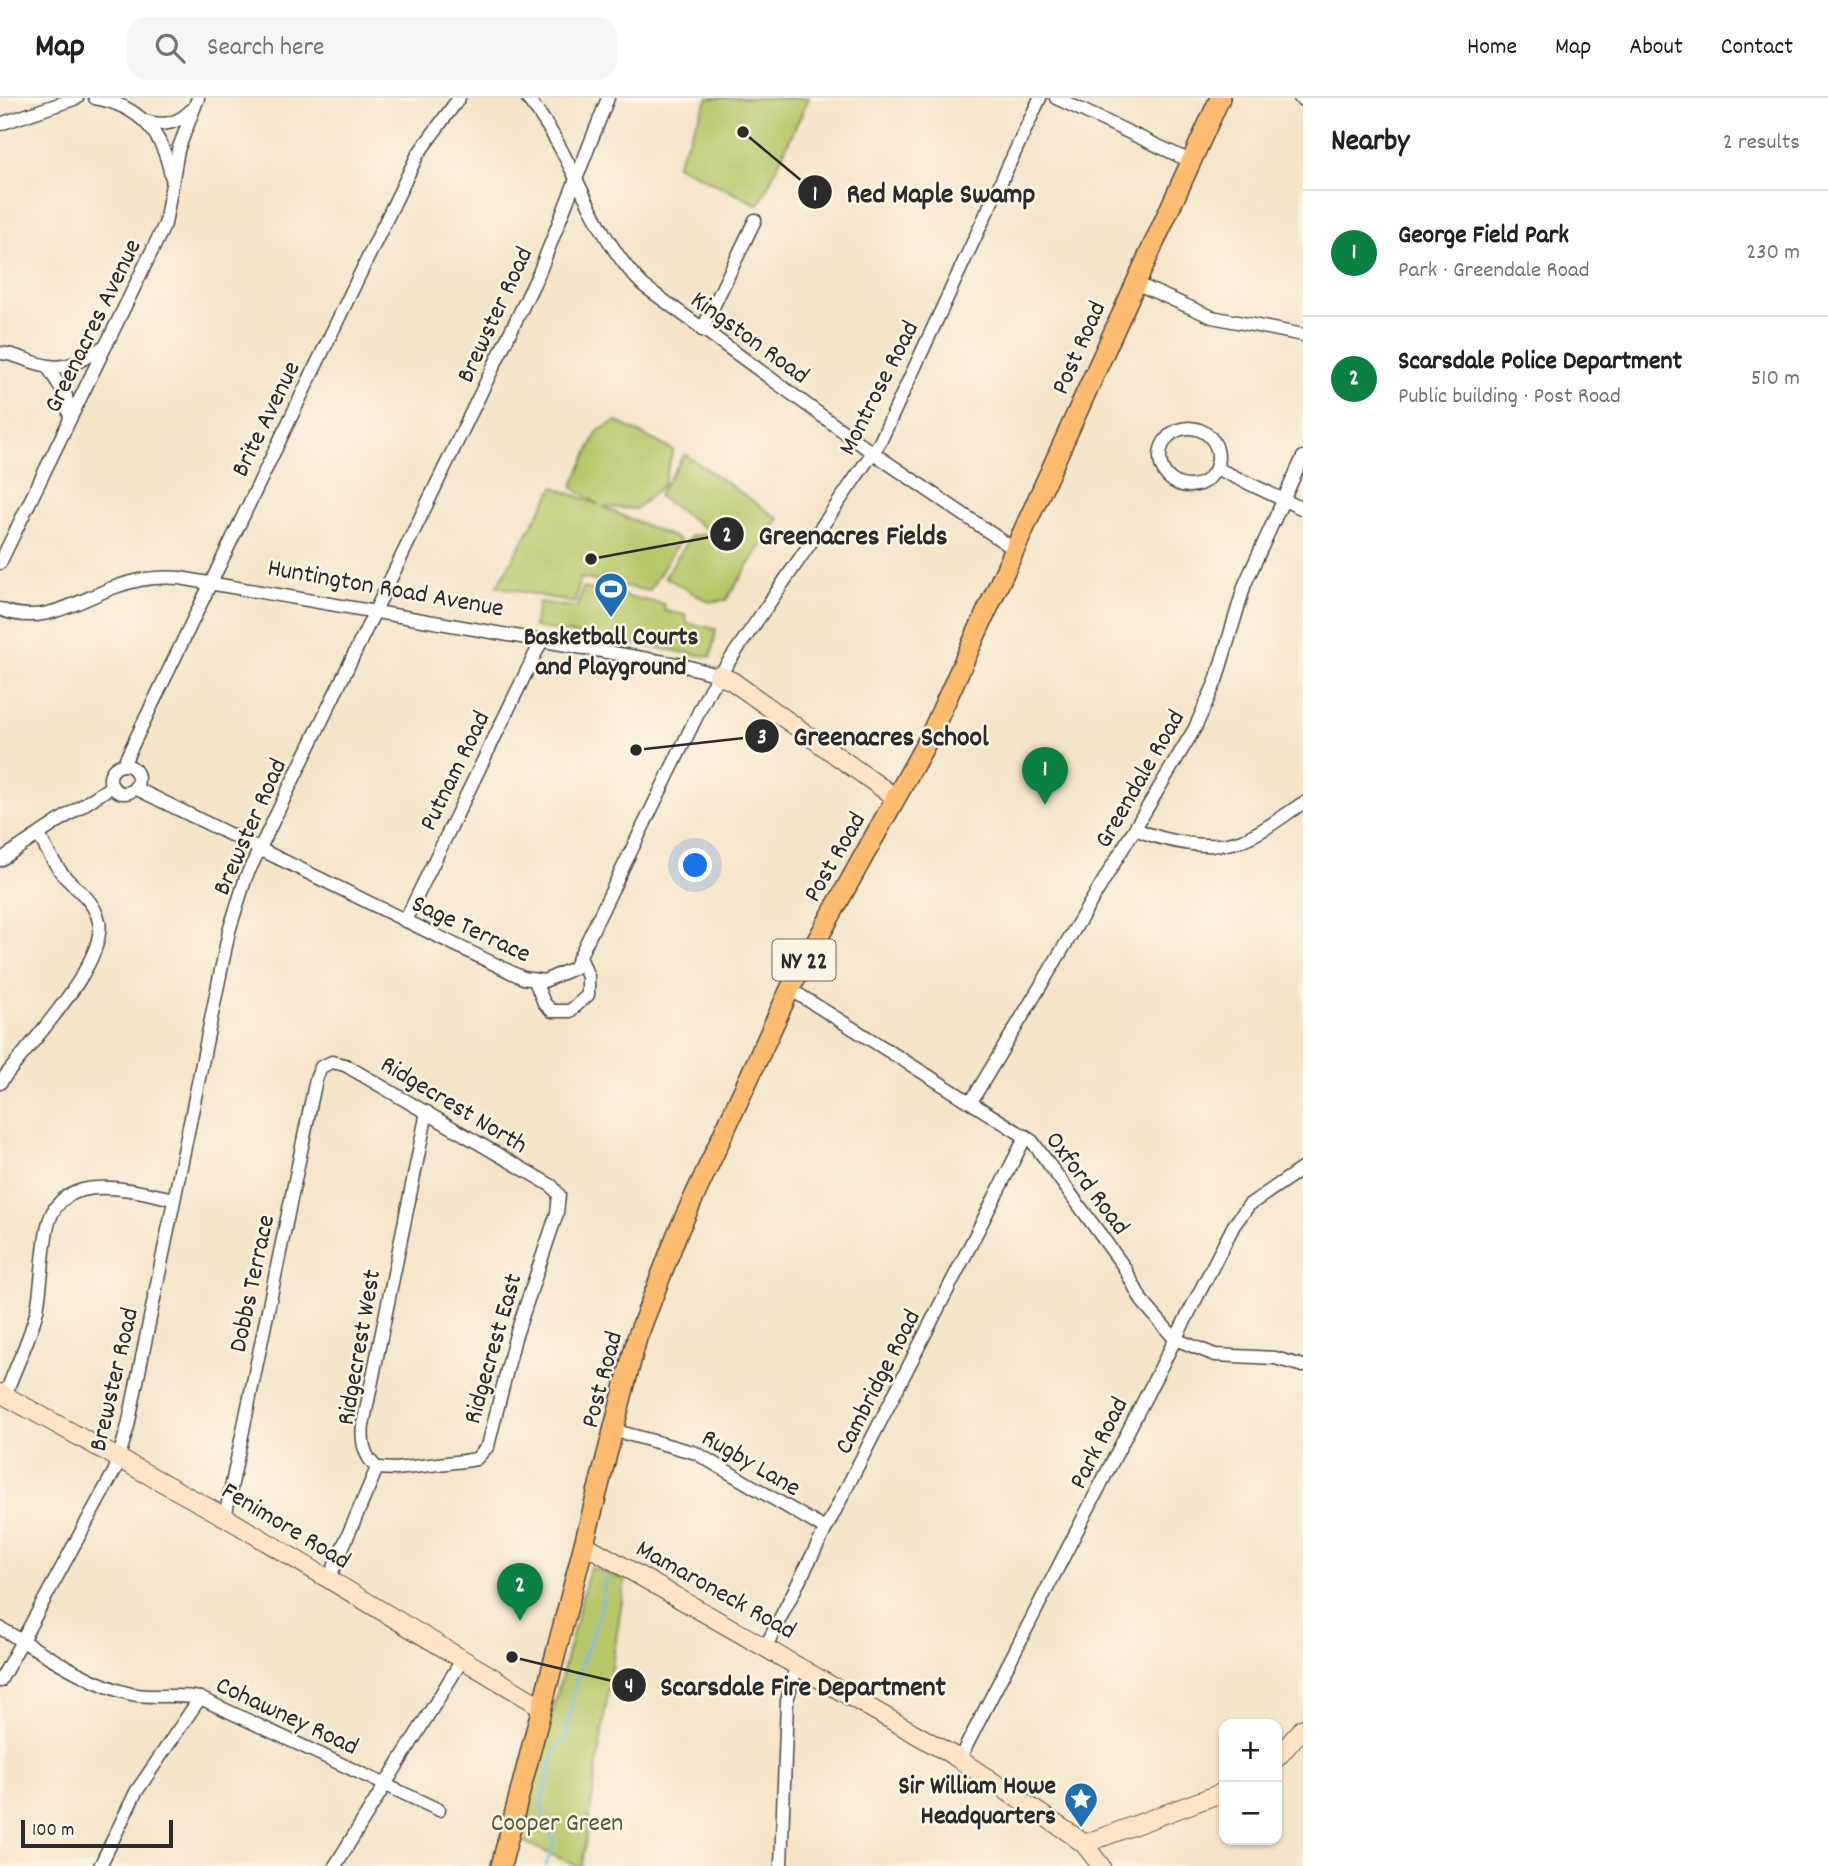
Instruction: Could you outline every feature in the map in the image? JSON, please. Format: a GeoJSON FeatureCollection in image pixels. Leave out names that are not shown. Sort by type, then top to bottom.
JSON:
{"type":"FeatureCollection","features":[{"type":"Feature","properties":{"kind":"main road","name":"Post Road"},"geometry":{"type":"LineString","coordinates":[[501,1866],[637,1338],[660,1273],[790,989],[929,738],[1220,98]]}},
{"type":"Feature","properties":{"kind":"street"},"geometry":{"type":"LineString","coordinates":[[0,124],[76,98]]}},
{"type":"Feature","properties":{"kind":"street"},"geometry":{"type":"LineString","coordinates":[[95,98],[117,103],[146,120],[167,123],[184,118],[196,103]]}},
{"type":"Feature","properties":{"kind":"street","name":"Brite Avenue"},"geometry":{"type":"LineString","coordinates":[[0,860],[40,837],[111,786],[110,775],[115,768],[123,765],[418,154],[459,98]]}},
{"type":"Feature","properties":{"kind":"street","name":"Kingston Road"},"geometry":{"type":"LineString","coordinates":[[527,98],[546,124],[576,183],[626,268],[644,286],[873,452],[1014,549]]}},
{"type":"Feature","properties":{"kind":"street","name":"Brewster Road"},"geometry":{"type":"LineString","coordinates":[[0,1681],[115,1470],[128,1426],[229,931],[246,877],[539,273],[608,98]]}},
{"type":"Feature","properties":{"kind":"street","name":"Montrose Road"},"geometry":{"type":"LineString","coordinates":[[718,676],[873,452],[898,406],[1040,98]]}},
{"type":"Feature","properties":{"kind":"street"},"geometry":{"type":"LineString","coordinates":[[1056,98],[1190,161]]}},
{"type":"Feature","properties":{"kind":"street","name":"Greenacres Avenue"},"geometry":{"type":"LineString","coordinates":[[0,563],[164,224],[178,150],[196,103]]}},
{"type":"Feature","properties":{"kind":"street"},"geometry":{"type":"LineString","coordinates":[[146,120],[165,149],[173,186]]}},
{"type":"Feature","properties":{"kind":"street"},"geometry":{"type":"LineString","coordinates":[[702,330],[755,220]]}},
{"type":"Feature","properties":{"kind":"street"},"geometry":{"type":"LineString","coordinates":[[1135,283],[1212,317],[1303,335]]}},
{"type":"Feature","properties":{"kind":"street"},"geometry":{"type":"LineString","coordinates":[[0,353],[25,357],[47,366],[78,362],[106,345]]}},
{"type":"Feature","properties":{"kind":"street"},"geometry":{"type":"LineString","coordinates":[[47,366],[65,396],[70,422]]}},
{"type":"Feature","properties":{"kind":"street"},"geometry":{"type":"LineString","coordinates":[[1196,429],[1212,439],[1216,447],[1216,468],[1200,484],[1178,484],[1162,468],[1161,450],[1164,441],[1177,430],[1196,429]]}},
{"type":"Feature","properties":{"kind":"street","name":"Greendale Road"},"geometry":{"type":"LineString","coordinates":[[971,1102],[1206,705],[1245,584],[1303,457]]}},
{"type":"Feature","properties":{"kind":"street"},"geometry":{"type":"LineString","coordinates":[[1216,468],[1303,509]]}},
{"type":"Feature","properties":{"kind":"street","name":"Huntington Road Avenue"},"geometry":{"type":"LineString","coordinates":[[0,609],[18,615],[45,615],[142,580],[169,577],[211,582],[682,665],[732,681],[896,798]]}},
{"type":"Feature","properties":{"kind":"street","name":"Putnam Road"},"geometry":{"type":"LineString","coordinates":[[405,921],[542,640]]}},
{"type":"Feature","properties":{"kind":"street"},"geometry":{"type":"LineString","coordinates":[[535,981],[544,1003],[552,1011],[562,1013],[576,1009],[588,995],[589,986],[581,959],[718,676]]}},
{"type":"Feature","properties":{"kind":"street"},"geometry":{"type":"LineString","coordinates":[[111,786],[122,793],[135,788],[137,775],[131,768],[123,765]]}},
{"type":"Feature","properties":{"kind":"street","name":"Sage Terrace"},"geometry":{"type":"LineString","coordinates":[[135,788],[405,921],[535,981],[566,974],[581,959]]}},
{"type":"Feature","properties":{"kind":"street"},"geometry":{"type":"LineString","coordinates":[[1135,829],[1197,844],[1231,843],[1248,838],[1303,803]]}},
{"type":"Feature","properties":{"kind":"street"},"geometry":{"type":"LineString","coordinates":[[0,1083],[87,967],[100,938],[100,920],[92,904],[65,876],[40,837]]}},
{"type":"Feature","properties":{"kind":"street","name":"Oxford Road"},"geometry":{"type":"LineString","coordinates":[[790,989],[1027,1136],[1124,1267],[1142,1301],[1175,1339],[1215,1355],[1275,1358],[1303,1366]]}},
{"type":"Feature","properties":{"kind":"street","name":"Ridgecrest North"},"geometry":{"type":"LineString","coordinates":[[326,1062],[345,1065],[558,1191]]}},
{"type":"Feature","properties":{"kind":"street","name":"Dobbs Terrace"},"geometry":{"type":"LineString","coordinates":[[225,1517],[316,1079],[326,1062]]}},
{"type":"Feature","properties":{"kind":"street","name":"Ridgecrest West"},"geometry":{"type":"LineString","coordinates":[[377,1468],[366,1454],[362,1438],[363,1425],[427,1112]]}},
{"type":"Feature","properties":{"kind":"street","name":"Cambridge Road"},"geometry":{"type":"LineString","coordinates":[[766,1646],[1027,1136]]}},
{"type":"Feature","properties":{"kind":"street","name":"Park Road"},"geometry":{"type":"LineString","coordinates":[[959,1760],[1241,1214],[1257,1199],[1303,1168]]}},
{"type":"Feature","properties":{"kind":"street"},"geometry":{"type":"LineString","coordinates":[[3,1395],[36,1311],[48,1222],[60,1202],[94,1186],[120,1188],[174,1199]]}},
{"type":"Feature","properties":{"kind":"street","name":"Ridgecrest East"},"geometry":{"type":"LineString","coordinates":[[377,1468],[396,1469],[464,1461],[476,1458],[488,1446],[515,1338],[557,1213],[558,1191]]}},
{"type":"Feature","properties":{"kind":"street","name":"Fenimore Road"},"geometry":{"type":"LineString","coordinates":[[3,1395],[225,1517],[542,1707]]}},
{"type":"Feature","properties":{"kind":"street","name":"Rugby Lane"},"geometry":{"type":"LineString","coordinates":[[613,1430],[696,1453],[825,1529]]}},
{"type":"Feature","properties":{"kind":"street"},"geometry":{"type":"LineString","coordinates":[[329,1579],[377,1468]]}},
{"type":"Feature","properties":{"kind":"street","name":"Mamaroneck Road"},"geometry":{"type":"LineString","coordinates":[[584,1544],[766,1646],[959,1760],[1084,1844],[1101,1866]]}},
{"type":"Feature","properties":{"kind":"street","name":"Cohawney Road"},"geometry":{"type":"LineString","coordinates":[[0,1628],[128,1693],[200,1698],[439,1810]]}},
{"type":"Feature","properties":{"kind":"street"},"geometry":{"type":"LineString","coordinates":[[335,1866],[462,1660]]}},
{"type":"Feature","properties":{"kind":"street"},"geometry":{"type":"LineString","coordinates":[[781,1866],[787,1701],[797,1664]]}},
{"type":"Feature","properties":{"kind":"street"},"geometry":{"type":"LineString","coordinates":[[100,1866],[136,1792],[200,1698]]}},
{"type":"Feature","properties":{"kind":"street"},"geometry":{"type":"LineString","coordinates":[[1282,1752],[1303,1728]]}},
{"type":"Feature","properties":{"kind":"street"},"geometry":{"type":"LineString","coordinates":[[1084,1844],[1219,1794]]}},
{"type":"Feature","properties":{"kind":"green space"},"geometry":{"type":"Polygon","coordinates":[[[708,98],[809,98],[759,205],[676,165],[708,98]]]}},
{"type":"Feature","properties":{"kind":"green space"},"geometry":{"type":"Polygon","coordinates":[[[616,421],[673,450],[663,485],[636,509],[602,507],[680,540],[649,591],[580,578],[575,603],[497,586],[554,487],[599,505],[572,487],[598,431],[616,421]]]}},
{"type":"Feature","properties":{"kind":"green space"},"geometry":{"type":"Polygon","coordinates":[[[685,454],[779,519],[726,600],[709,602],[665,577],[691,536],[712,533],[658,496],[685,454]]]}},
{"type":"Feature","properties":{"kind":"green space","name":"Basketball Courts and Playground"},"geometry":{"type":"Polygon","coordinates":[[[583,588],[664,604],[665,611],[686,615],[687,623],[716,629],[711,657],[534,627],[539,602],[577,608],[583,588]]]}},
{"type":"Feature","properties":{"kind":"green space","name":"Cooper Green"},"geometry":{"type":"Polygon","coordinates":[[[590,1567],[625,1580],[582,1866],[577,1866],[519,1840],[590,1567]]]}},
{"type":"Feature","properties":{"kind":"waterway"},"geometry":{"type":"LineString","coordinates":[[546,1866],[554,1843],[541,1805],[555,1750],[566,1738],[576,1680],[600,1612],[606,1577]]}},
{"type":"Feature","properties":{"kind":"place","name":"Red Maple Swamp"},"geometry":{"type":"Point","coordinates":[743,132]}},
{"type":"Feature","properties":{"kind":"place","name":"Greenacres Fields"},"geometry":{"type":"Point","coordinates":[591,559]}},
{"type":"Feature","properties":{"kind":"place","name":"Basketball Courts and Playground"},"geometry":{"type":"Point","coordinates":[611,619]}},
{"type":"Feature","properties":{"kind":"place","name":"Greenacres School"},"geometry":{"type":"Point","coordinates":[636,750]}},
{"type":"Feature","properties":{"kind":"place","name":"George Field Park"},"geometry":{"type":"Point","coordinates":[1045,805]}},
{"type":"Feature","properties":{"kind":"place","name":"Scarsdale Police Department"},"geometry":{"type":"Point","coordinates":[520,1621]}},
{"type":"Feature","properties":{"kind":"place","name":"Scarsdale Fire Department"},"geometry":{"type":"Point","coordinates":[512,1657]}},
{"type":"Feature","properties":{"kind":"place","name":"Sir William Howe Headquarters"},"geometry":{"type":"Point","coordinates":[1081,1829]}}]}
